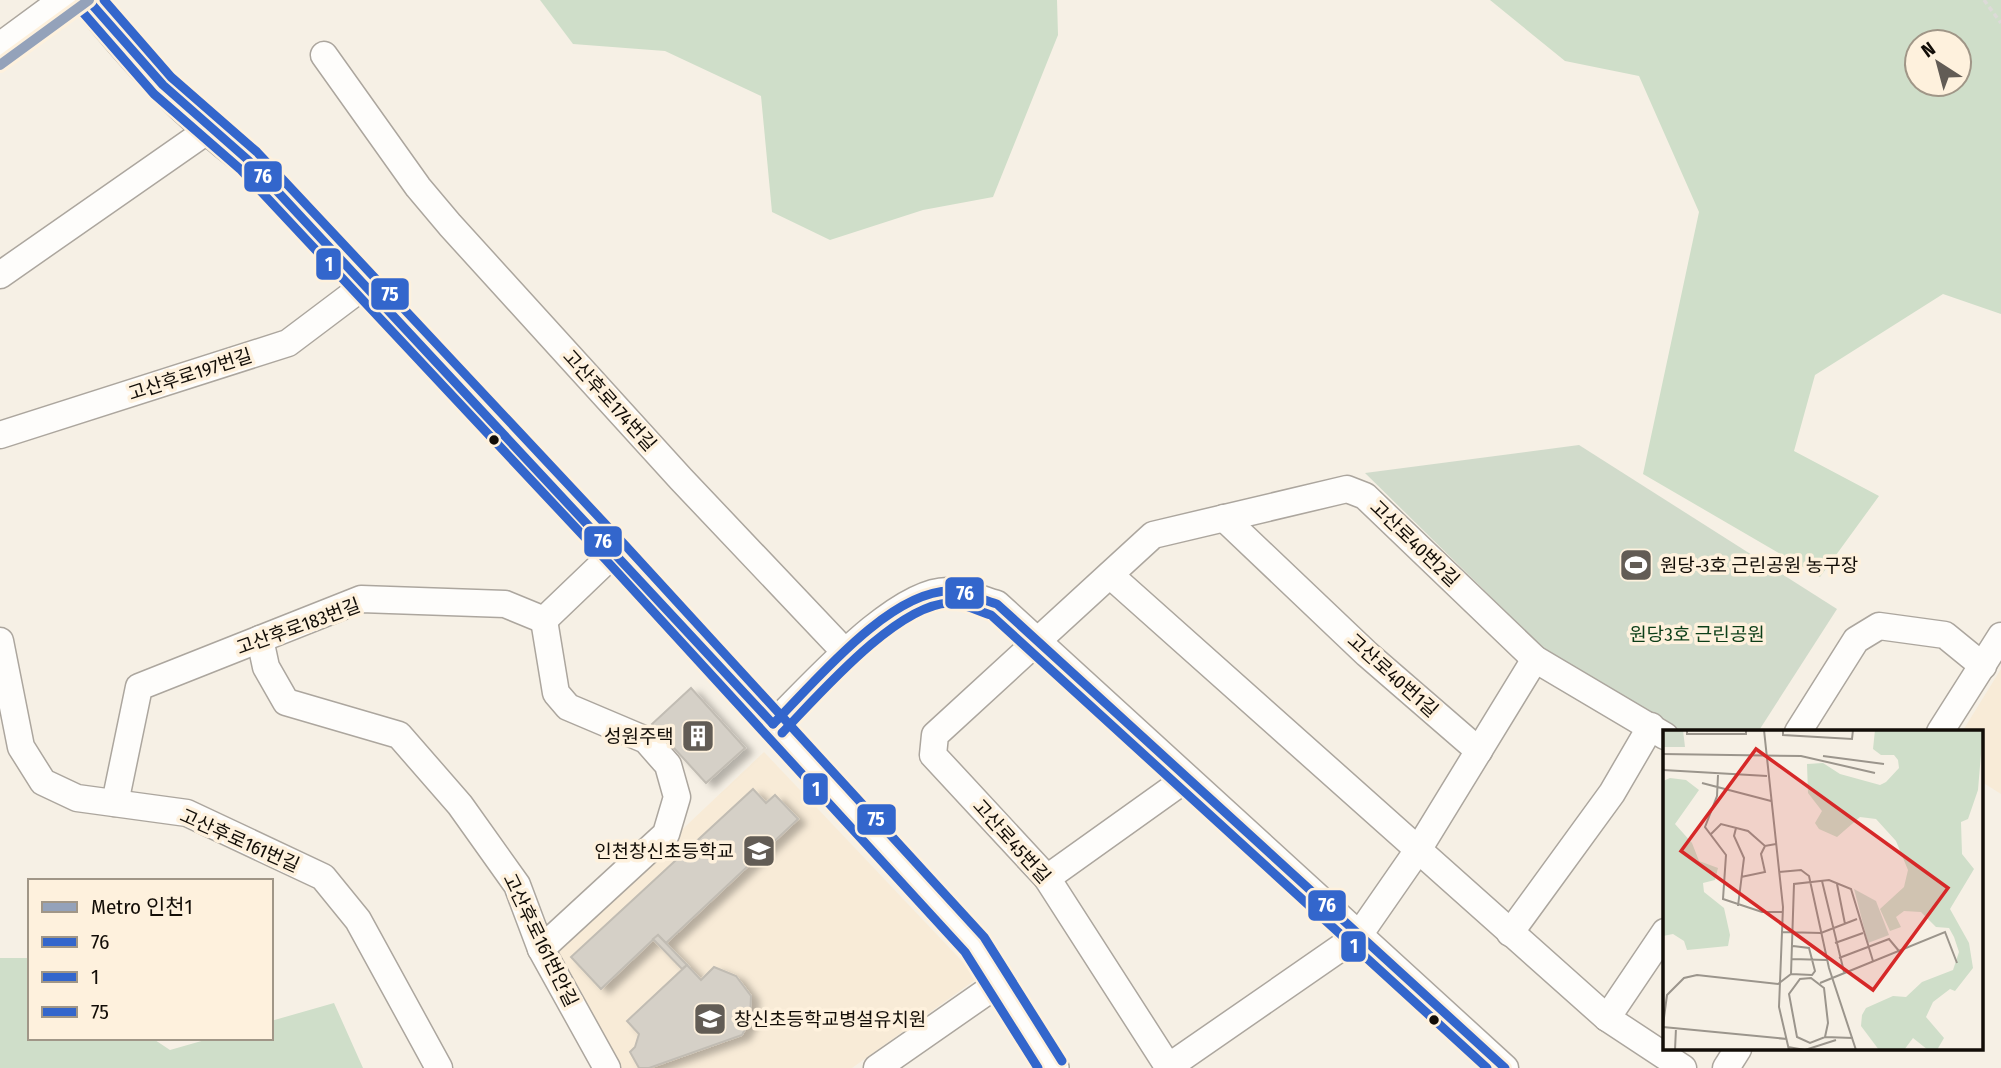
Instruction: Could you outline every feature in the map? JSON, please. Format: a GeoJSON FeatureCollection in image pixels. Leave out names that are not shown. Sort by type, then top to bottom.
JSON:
{"type":"FeatureCollection","features":[{"type":"Feature","properties":{"kind":"main road"},"geometry":{"type":"LineString","coordinates":[[0,50],[68,0]]}},
{"type":"Feature","properties":{"kind":"main road"},"geometry":{"type":"LineString","coordinates":[[88,0],[146,70],[208,130],[248,160],[615,552],[975,945],[1052,1068]]}},
{"type":"Feature","properties":{"kind":"street","name":"고산후로174번길"},"geometry":{"type":"LineString","coordinates":[[324,55],[418,187],[450,225],[690,489],[846,653]]}},
{"type":"Feature","properties":{"kind":"street"},"geometry":{"type":"LineString","coordinates":[[0,275],[208,130]]}},
{"type":"Feature","properties":{"kind":"street","name":"고산후로197번길"},"geometry":{"type":"LineString","coordinates":[[0,435],[288,343],[365,285]]}},
{"type":"Feature","properties":{"kind":"street","name":"고산로40번2길"},"geometry":{"type":"LineString","coordinates":[[1039,642],[1153,535],[1347,489],[1365,496],[1535,659],[1658,731]]}},
{"type":"Feature","properties":{"kind":"street","name":"고산로40번1길"},"geometry":{"type":"LineString","coordinates":[[1224,518],[1367,654],[1479,751]]}},
{"type":"Feature","properties":{"kind":"street"},"geometry":{"type":"LineString","coordinates":[[541,949],[666,834],[677,797],[668,765],[646,740],[568,707],[556,693],[544,620],[615,552]]}},
{"type":"Feature","properties":{"kind":"street"},"geometry":{"type":"LineString","coordinates":[[1110,575],[1607,1018],[1683,1068]]}},
{"type":"Feature","properties":{"kind":"street"},"geometry":{"type":"LineString","coordinates":[[773,724],[846,653],[910,600],[949,591],[997,604],[1505,1068]]}},
{"type":"Feature","properties":{"kind":"street","name":"고산후로183번길"},"geometry":{"type":"LineString","coordinates":[[115,803],[139,687],[360,599],[505,604],[544,620]]}},
{"type":"Feature","properties":{"kind":"street"},"geometry":{"type":"LineString","coordinates":[[1799,730],[1856,640],[1879,626],[1945,635],[1983,666]]}},
{"type":"Feature","properties":{"kind":"street"},"geometry":{"type":"LineString","coordinates":[[1941,730],[2001,636]]}},
{"type":"Feature","properties":{"kind":"street","name":"고산후로161번안길"},"geometry":{"type":"LineString","coordinates":[[260,639],[266,667],[286,702],[399,735],[460,805],[517,885],[541,949],[607,1068]]}},
{"type":"Feature","properties":{"kind":"street","name":"고산후로161번길"},"geometry":{"type":"LineString","coordinates":[[0,641],[21,747],[43,782],[77,798],[187,813],[323,877],[358,920],[439,1068]]}},
{"type":"Feature","properties":{"kind":"street","name":"고산로45번길"},"geometry":{"type":"LineString","coordinates":[[1039,642],[935,735],[933,755],[1047,878],[1168,1068]]}},
{"type":"Feature","properties":{"kind":"street"},"geometry":{"type":"LineString","coordinates":[[1168,1068],[1359,935],[1418,850],[1535,659]]}},
{"type":"Feature","properties":{"kind":"street"},"geometry":{"type":"LineString","coordinates":[[1510,933],[1658,731]]}},
{"type":"Feature","properties":{"kind":"street"},"geometry":{"type":"LineString","coordinates":[[1047,878],[1187,778]]}},
{"type":"Feature","properties":{"kind":"street"},"geometry":{"type":"LineString","coordinates":[[1607,1018],[1663,935]]}},
{"type":"Feature","properties":{"kind":"street"},"geometry":{"type":"LineString","coordinates":[[877,1068],[999,984]]}},
{"type":"Feature","properties":{"kind":"street"},"geometry":{"type":"LineString","coordinates":[[1726,1068],[1737,1050]]}},
{"type":"Feature","properties":{"kind":"path"},"geometry":{"type":"LineString","coordinates":[[1984,0],[2001,23]]}},
{"type":"Feature","properties":{"kind":"shaded area"},"geometry":{"type":"Polygon","coordinates":[[[2001,669],[2001,794],[1983,783],[1983,730],[1963,730],[2001,669]]]}},
{"type":"Feature","properties":{"kind":"shaded area","name":"인천창신초등학교"},"geometry":{"type":"Polygon","coordinates":[[[764,752],[978,978],[852,1068],[620,1068],[555,950],[764,752]]]}},
{"type":"Feature","properties":{"kind":"green space"},"geometry":{"type":"Polygon","coordinates":[[[540,0],[1057,0],[1058,35],[993,197],[923,210],[830,240],[772,212],[761,96],[665,51],[573,44],[540,0]]]}},
{"type":"Feature","properties":{"kind":"green space"},"geometry":{"type":"Polygon","coordinates":[[[1490,0],[2001,0],[2001,314],[1943,294],[1815,375],[1794,451],[1879,496],[1820,577],[1643,474],[1699,212],[1639,76],[1565,61],[1490,0]]]}},
{"type":"Feature","properties":{"kind":"green space","name":"원당3호 근린공원"},"geometry":{"type":"Polygon","coordinates":[[[1579,445],[1837,609],[1759,730],[1671,730],[1543,648],[1365,473],[1579,445]]]}},
{"type":"Feature","properties":{"kind":"green space"},"geometry":{"type":"Polygon","coordinates":[[[0,958],[28,958],[28,1040],[155,1040],[170,1050],[205,1040],[273,1040],[273,1020],[334,1003],[363,1068],[0,1068],[0,958]]]}},
{"type":"Feature","properties":{"kind":"building","name":"성원주택"},"geometry":{"type":"Polygon","coordinates":[[[691,688],[745,748],[706,783],[652,724],[691,688]]]}},
{"type":"Feature","properties":{"kind":"building"},"geometry":{"type":"Polygon","coordinates":[[[753,789],[766,803],[775,795],[798,819],[666,943],[658,935],[601,989],[571,957],[753,789]]]}},
{"type":"Feature","properties":{"kind":"building"},"geometry":{"type":"Polygon","coordinates":[[[658,935],[687,965],[682,969],[653,939],[658,935]]]}},
{"type":"Feature","properties":{"kind":"building"},"geometry":{"type":"Polygon","coordinates":[[[687,965],[701,980],[714,967],[736,976],[751,996],[750,1020],[742,1035],[649,1068],[639,1068],[630,1052],[635,1047],[639,1034],[627,1021],[687,965]]]}},
{"type":"Feature","properties":{"kind":"metro line","name":"인천1"},"geometry":{"type":"LineString","coordinates":[[0,65],[89,0]]}},
{"type":"Feature","properties":{"kind":"transit line","name":"76"},"geometry":{"type":"LineString","coordinates":[[88,0],[163,85],[248,160],[773,724]]}},
{"type":"Feature","properties":{"kind":"transit line","name":"75"},"geometry":{"type":"LineString","coordinates":[[104,0],[171,77],[257,152],[624,544],[984,937],[1062,1061]]}},
{"type":"Feature","properties":{"kind":"transit line","name":"1"},"geometry":{"type":"LineString","coordinates":[[79,8],[154,94],[240,169],[606,560],[965,952],[1038,1068]]}},
{"type":"Feature","properties":{"kind":"transit line","name":"76"},"geometry":{"type":"LineString","coordinates":[[773,724],[854,642],[902,606],[927,595],[950,591],[997,604],[1505,1068]]}},
{"type":"Feature","properties":{"kind":"transit line","name":"1"},"geometry":{"type":"LineString","coordinates":[[782,733],[859,655],[906,619],[928,608],[949,603],[991,615],[1487,1068]]}},
{"type":"Feature","properties":{"kind":"place","name":"원당-3호 근린공원 농구장"},"geometry":{"type":"Point","coordinates":[1636,565]}},
{"type":"Feature","properties":{"kind":"place","name":"성원주택"},"geometry":{"type":"Point","coordinates":[698,736]}},
{"type":"Feature","properties":{"kind":"place","name":"인천창신초등학교"},"geometry":{"type":"Point","coordinates":[759,851]}},
{"type":"Feature","properties":{"kind":"place","name":"창신초등학교병설유치원"},"geometry":{"type":"Point","coordinates":[710,1019]}}]}
